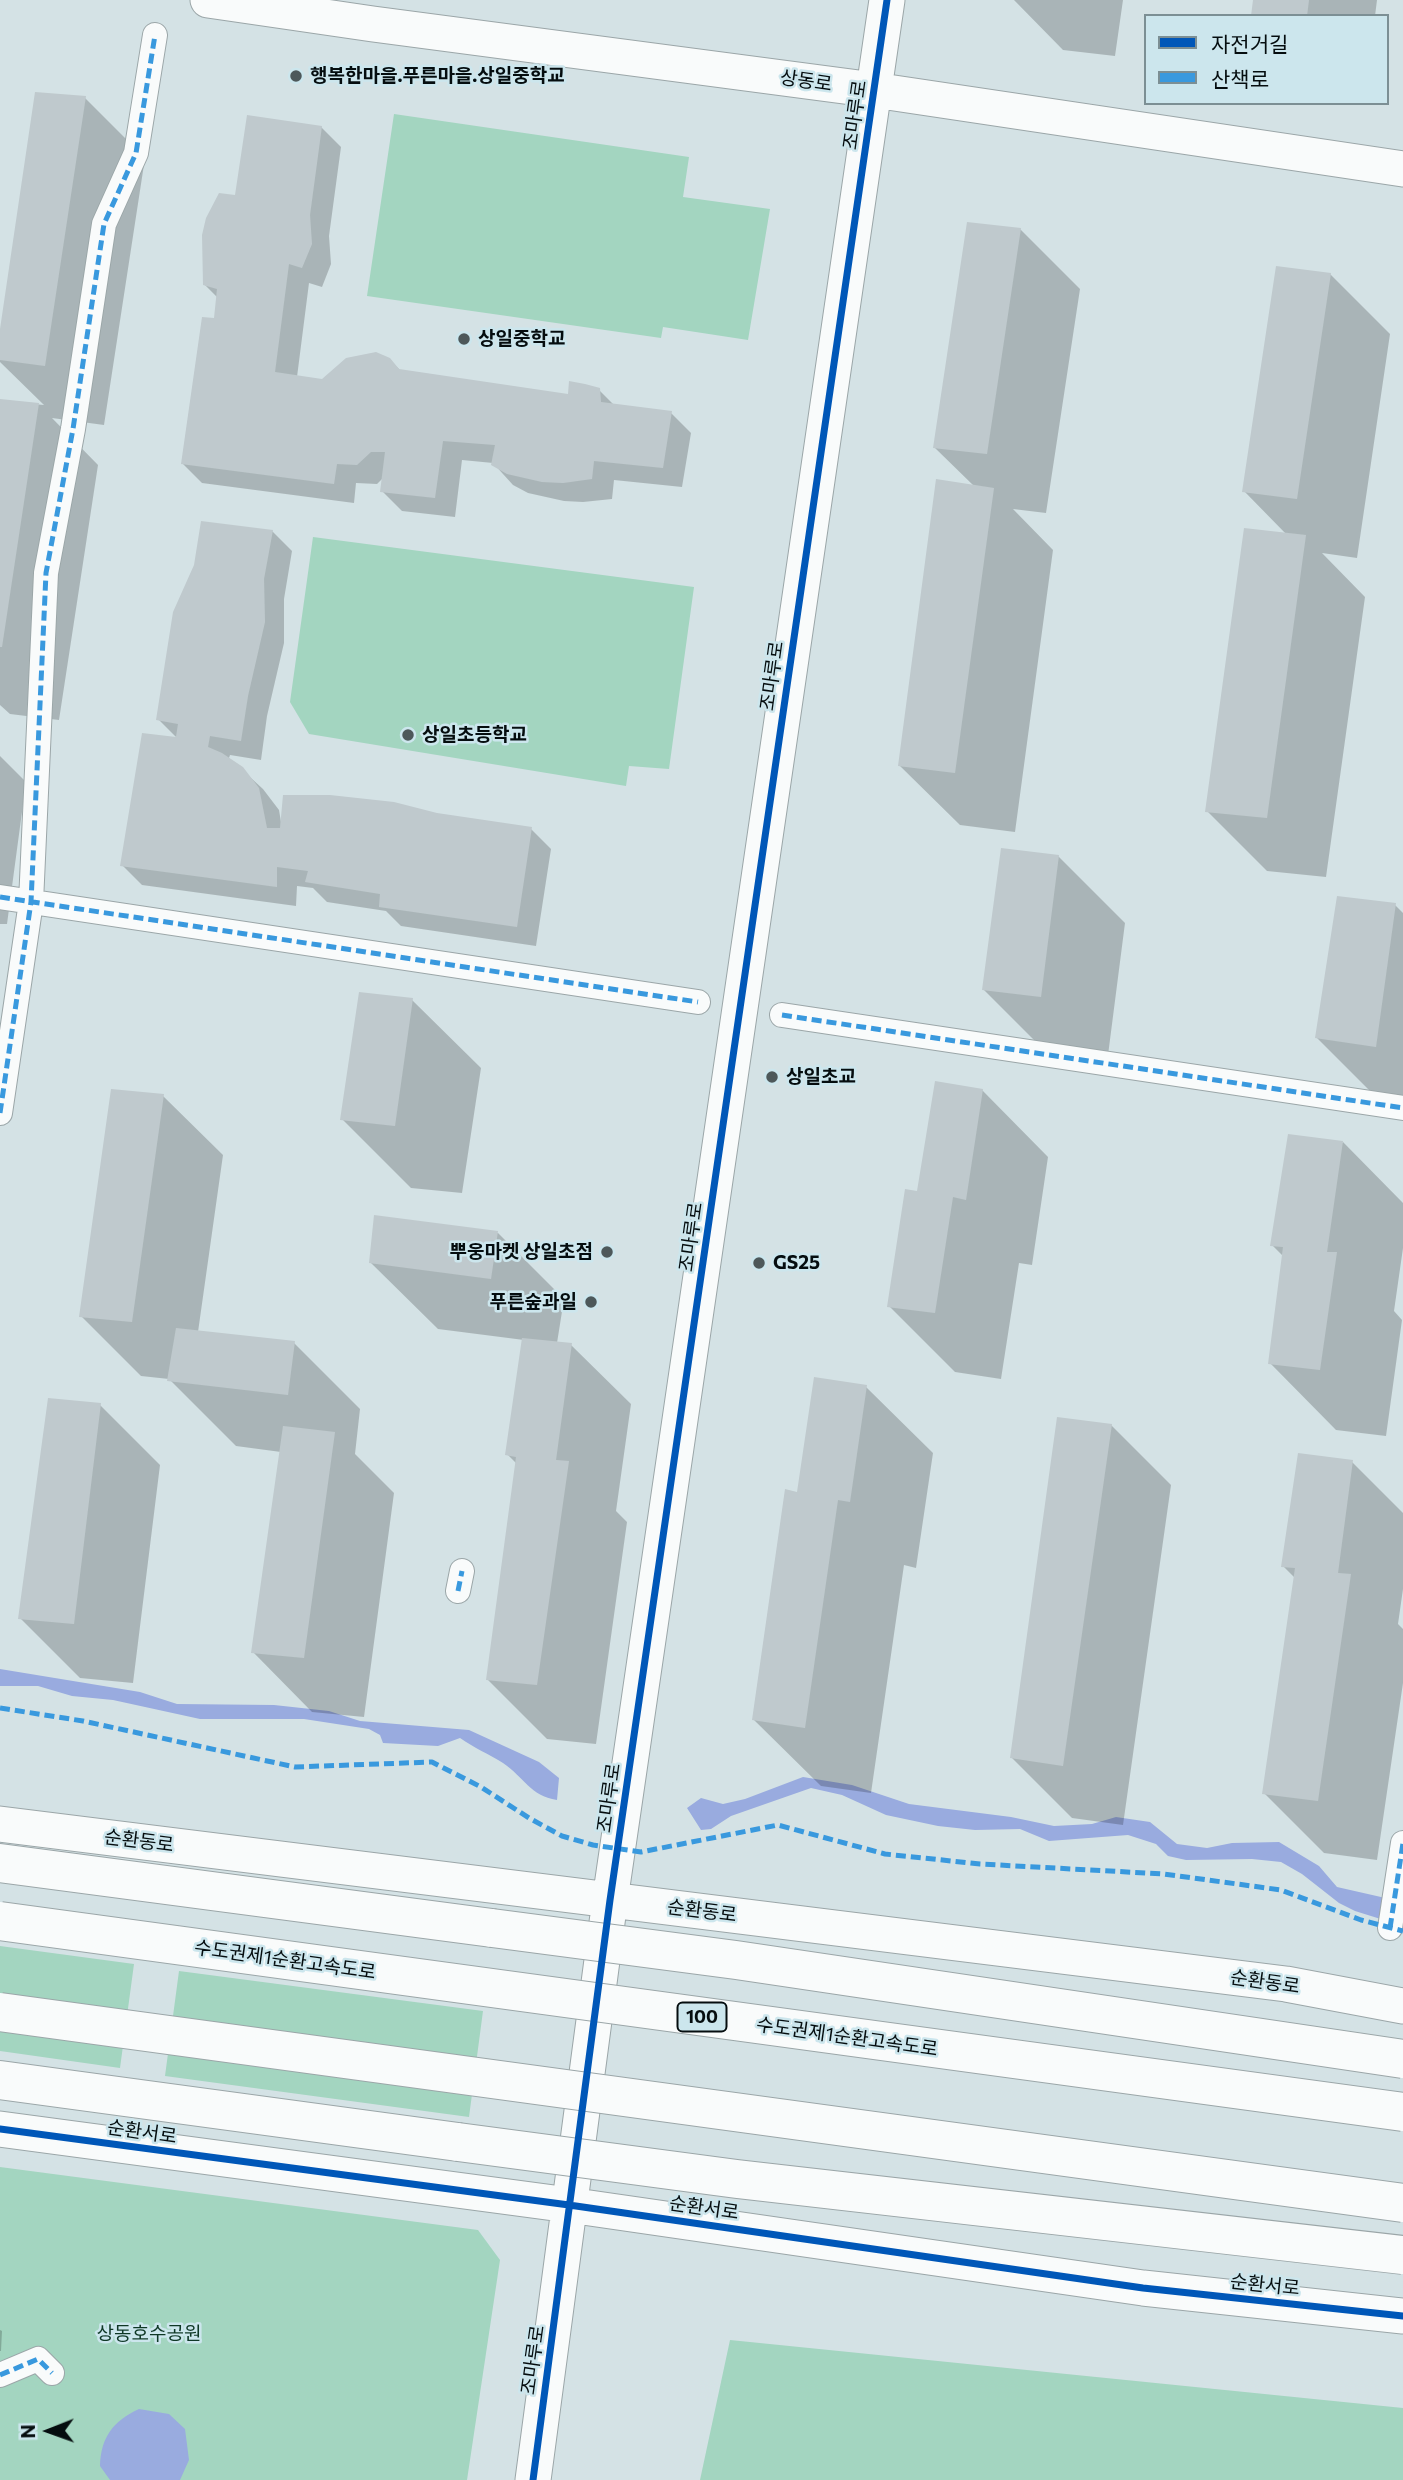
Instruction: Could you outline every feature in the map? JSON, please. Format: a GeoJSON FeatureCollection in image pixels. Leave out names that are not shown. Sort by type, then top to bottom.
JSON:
{"type":"FeatureCollection","features":[{"type":"Feature","properties":{"kind":"highway"},"geometry":{"type":"LineString","coordinates":[[0,1863],[723,1958],[1403,2059]]}},
{"type":"Feature","properties":{"kind":"highway","name":"수도권제1순환고속도로"},"geometry":{"type":"LineString","coordinates":[[0,1921],[1403,2112]]}},
{"type":"Feature","properties":{"kind":"highway"},"geometry":{"type":"LineString","coordinates":[[0,2012],[1403,2203]]}},
{"type":"Feature","properties":{"kind":"highway"},"geometry":{"type":"LineString","coordinates":[[0,2080],[737,2179],[1403,2255]]}},
{"type":"Feature","properties":{"kind":"street","name":"상동로"},"geometry":{"type":"LineString","coordinates":[[208,0],[874,90],[1403,169]]}},
{"type":"Feature","properties":{"kind":"street","name":"조마루로"},"geometry":{"type":"LineString","coordinates":[[533,2480],[610,1900],[887,0]]}},
{"type":"Feature","properties":{"kind":"street"},"geometry":{"type":"LineString","coordinates":[[0,1113],[31,902],[46,573],[73,429],[104,224],[136,153],[155,35]]}},
{"type":"Feature","properties":{"kind":"street"},"geometry":{"type":"LineString","coordinates":[[0,897],[698,1002]]}},
{"type":"Feature","properties":{"kind":"street"},"geometry":{"type":"LineString","coordinates":[[782,1015],[1403,1108]]}},
{"type":"Feature","properties":{"kind":"street","name":"순환동로"},"geometry":{"type":"LineString","coordinates":[[0,1824],[1286,1984],[1403,2007]]}},
{"type":"Feature","properties":{"kind":"street"},"geometry":{"type":"LineString","coordinates":[[1390,1928],[1403,1843]]}},
{"type":"Feature","properties":{"kind":"street","name":"순환서로"},"geometry":{"type":"LineString","coordinates":[[0,2129],[569,2204],[1143,2288],[1403,2316]]}},
{"type":"Feature","properties":{"kind":"street"},"geometry":{"type":"LineString","coordinates":[[0,2375],[38,2359],[52,2373]]}},
{"type":"Feature","properties":{"kind":"green space"},"geometry":{"type":"Polygon","coordinates":[[[394,114],[689,157],[683,197],[770,209],[748,340],[663,327],[661,338],[367,296],[394,114]]]}},
{"type":"Feature","properties":{"kind":"green space"},"geometry":{"type":"Polygon","coordinates":[[[313,537],[694,587],[669,769],[629,766],[626,786],[309,734],[290,702],[313,537]]]}},
{"type":"Feature","properties":{"kind":"green space"},"geometry":{"type":"Polygon","coordinates":[[[0,1946],[134,1964],[120,2068],[0,2051],[0,1946]]]}},
{"type":"Feature","properties":{"kind":"green space"},"geometry":{"type":"Polygon","coordinates":[[[179,1971],[483,2011],[469,2117],[165,2076],[179,1971]]]}},
{"type":"Feature","properties":{"kind":"green space","name":"상동호수공원"},"geometry":{"type":"Polygon","coordinates":[[[0,2167],[478,2230],[500,2260],[467,2480],[0,2480],[0,2167]]]}},
{"type":"Feature","properties":{"kind":"green space"},"geometry":{"type":"Polygon","coordinates":[[[730,2340],[1403,2408],[1403,2480],[700,2480],[730,2340]]]}},
{"type":"Feature","properties":{"kind":"water"},"geometry":{"type":"Polygon","coordinates":[[[0,1669],[140,1692],[177,1704],[274,1705],[329,1711],[360,1721],[469,1730],[539,1762],[559,1778],[557,1800],[540,1794],[503,1763],[460,1738],[438,1746],[383,1743],[380,1735],[369,1729],[304,1719],[200,1719],[113,1700],[72,1696],[38,1686],[0,1686],[0,1669]]]}},
{"type":"Feature","properties":{"kind":"water"},"geometry":{"type":"Polygon","coordinates":[[[803,1777],[852,1785],[909,1804],[1011,1817],[1054,1826],[1092,1824],[1116,1817],[1150,1822],[1177,1844],[1207,1848],[1232,1843],[1279,1842],[1319,1866],[1337,1887],[1403,1902],[1403,1926],[1355,1911],[1339,1903],[1302,1874],[1281,1862],[1252,1859],[1186,1860],[1168,1856],[1156,1844],[1128,1835],[1049,1841],[1020,1829],[975,1830],[938,1826],[886,1815],[842,1795],[811,1788],[731,1816],[711,1829],[701,1830],[687,1808],[701,1798],[723,1804],[745,1799],[803,1777]]]}},
{"type":"Feature","properties":{"kind":"water"},"geometry":{"type":"Polygon","coordinates":[[[139,2409],[169,2414],[185,2429],[189,2460],[180,2480],[110,2480],[100,2466],[103,2447],[110,2431],[122,2419],[139,2409]]]}},
{"type":"Feature","properties":{"kind":"building"},"geometry":{"type":"Polygon","coordinates":[[[1253,0],[1309,0],[1307,14],[1251,14],[1253,0]]]}},
{"type":"Feature","properties":{"kind":"building"},"geometry":{"type":"Polygon","coordinates":[[[35,92],[86,96],[45,366],[0,360],[0,329],[35,92]]]}},
{"type":"Feature","properties":{"kind":"building"},"geometry":{"type":"Polygon","coordinates":[[[247,115],[322,126],[310,215],[312,244],[302,268],[289,264],[275,372],[322,379],[346,358],[376,352],[390,358],[399,369],[568,394],[569,381],[585,384],[600,388],[601,402],[672,411],[663,468],[594,461],[592,479],[563,483],[542,482],[507,474],[491,465],[495,445],[443,441],[435,498],[380,492],[385,452],[371,452],[357,465],[337,464],[334,484],[181,464],[202,317],[214,318],[217,289],[203,285],[202,235],[206,218],[219,193],[235,195],[247,115]]]}},
{"type":"Feature","properties":{"kind":"building"},"geometry":{"type":"Polygon","coordinates":[[[967,222],[1021,228],[987,454],[933,448],[967,222]]]}},
{"type":"Feature","properties":{"kind":"building"},"geometry":{"type":"Polygon","coordinates":[[[1276,266],[1331,273],[1297,499],[1242,492],[1276,266]]]}},
{"type":"Feature","properties":{"kind":"building"},"geometry":{"type":"Polygon","coordinates":[[[0,399],[39,403],[2,647],[0,647],[0,399]]]}},
{"type":"Feature","properties":{"kind":"building"},"geometry":{"type":"Polygon","coordinates":[[[936,479],[994,488],[955,773],[898,766],[936,479]]]}},
{"type":"Feature","properties":{"kind":"building"},"geometry":{"type":"Polygon","coordinates":[[[201,521],[273,530],[264,579],[265,622],[241,741],[210,736],[208,747],[243,767],[259,788],[267,828],[280,828],[283,795],[330,795],[394,802],[437,813],[532,827],[517,927],[379,907],[380,894],[305,882],[308,871],[277,867],[277,887],[120,866],[142,733],[176,737],[178,724],[156,720],[173,612],[194,565],[201,521]]]}},
{"type":"Feature","properties":{"kind":"building"},"geometry":{"type":"Polygon","coordinates":[[[1244,528],[1306,535],[1267,818],[1205,812],[1244,528]]]}},
{"type":"Feature","properties":{"kind":"building"},"geometry":{"type":"Polygon","coordinates":[[[1001,848],[1059,855],[1041,997],[982,990],[1001,848]]]}},
{"type":"Feature","properties":{"kind":"building"},"geometry":{"type":"Polygon","coordinates":[[[1337,896],[1396,903],[1376,1047],[1315,1038],[1337,896]]]}},
{"type":"Feature","properties":{"kind":"building"},"geometry":{"type":"Polygon","coordinates":[[[359,992],[413,998],[395,1126],[340,1120],[359,992]]]}},
{"type":"Feature","properties":{"kind":"building"},"geometry":{"type":"Polygon","coordinates":[[[935,1081],[983,1089],[966,1200],[953,1197],[935,1313],[887,1307],[905,1189],[917,1191],[935,1081]]]}},
{"type":"Feature","properties":{"kind":"building"},"geometry":{"type":"Polygon","coordinates":[[[111,1089],[164,1094],[132,1322],[79,1317],[111,1089]]]}},
{"type":"Feature","properties":{"kind":"building"},"geometry":{"type":"Polygon","coordinates":[[[1288,1134],[1343,1141],[1327,1252],[1337,1252],[1320,1370],[1268,1364],[1283,1247],[1270,1246],[1288,1134]]]}},
{"type":"Feature","properties":{"kind":"building"},"geometry":{"type":"Polygon","coordinates":[[[374,1215],[498,1231],[491,1279],[369,1263],[374,1215]]]}},
{"type":"Feature","properties":{"kind":"building"},"geometry":{"type":"Polygon","coordinates":[[[176,1328],[295,1341],[288,1395],[167,1381],[176,1328]]]}},
{"type":"Feature","properties":{"kind":"building"},"geometry":{"type":"Polygon","coordinates":[[[522,1338],[572,1343],[556,1460],[569,1461],[537,1685],[486,1680],[516,1457],[505,1455],[522,1338]]]}},
{"type":"Feature","properties":{"kind":"building"},"geometry":{"type":"Polygon","coordinates":[[[814,1377],[867,1385],[850,1502],[838,1500],[805,1728],[752,1720],[785,1489],[797,1492],[814,1377]]]}},
{"type":"Feature","properties":{"kind":"building"},"geometry":{"type":"Polygon","coordinates":[[[48,1398],[101,1403],[74,1624],[18,1619],[48,1398]]]}},
{"type":"Feature","properties":{"kind":"building"},"geometry":{"type":"Polygon","coordinates":[[[1057,1417],[1112,1424],[1063,1766],[1010,1758],[1057,1417]]]}},
{"type":"Feature","properties":{"kind":"building"},"geometry":{"type":"Polygon","coordinates":[[[283,1426],[335,1432],[304,1658],[251,1653],[283,1426]]]}},
{"type":"Feature","properties":{"kind":"building"},"geometry":{"type":"Polygon","coordinates":[[[1298,1453],[1353,1460],[1338,1573],[1351,1574],[1318,1801],[1262,1794],[1295,1568],[1281,1567],[1298,1453]]]}},
{"type":"Feature","properties":{"kind":"marked path"},"geometry":{"type":"LineString","coordinates":[[0,1113],[31,902],[46,573],[73,429],[104,224],[136,153],[155,35]]}},
{"type":"Feature","properties":{"kind":"marked path"},"geometry":{"type":"LineString","coordinates":[[0,897],[698,1002]]}},
{"type":"Feature","properties":{"kind":"marked path"},"geometry":{"type":"LineString","coordinates":[[782,1015],[1403,1108]]}},
{"type":"Feature","properties":{"kind":"marked path"},"geometry":{"type":"LineString","coordinates":[[458,1591],[462,1571]]}},
{"type":"Feature","properties":{"kind":"marked path"},"geometry":{"type":"LineString","coordinates":[[0,1708],[83,1721],[295,1767],[432,1762],[481,1787],[562,1836],[593,1845],[641,1852],[778,1825],[885,1854],[980,1864],[1164,1874],[1281,1890],[1361,1920],[1403,1931]]}},
{"type":"Feature","properties":{"kind":"marked path"},"geometry":{"type":"LineString","coordinates":[[1390,1928],[1403,1843]]}},
{"type":"Feature","properties":{"kind":"marked path"},"geometry":{"type":"LineString","coordinates":[[0,2375],[38,2359],[52,2373]]}},
{"type":"Feature","properties":{"kind":"cycle path"},"geometry":{"type":"LineString","coordinates":[[533,2480],[610,1900],[887,0]]}},
{"type":"Feature","properties":{"kind":"cycle path"},"geometry":{"type":"LineString","coordinates":[[0,2129],[569,2205],[1143,2288],[1403,2316]]}},
{"type":"Feature","properties":{"kind":"place","name":"행복한마을.푸른마을.상일중학교"},"geometry":{"type":"Point","coordinates":[296,76]}},
{"type":"Feature","properties":{"kind":"place","name":"상일중학교"},"geometry":{"type":"Point","coordinates":[464,339]}},
{"type":"Feature","properties":{"kind":"place","name":"상일초등학교"},"geometry":{"type":"Point","coordinates":[408,735]}},
{"type":"Feature","properties":{"kind":"place","name":"상일초교"},"geometry":{"type":"Point","coordinates":[772,1077]}},
{"type":"Feature","properties":{"kind":"place","name":"뿌웅마켓 상일초점"},"geometry":{"type":"Point","coordinates":[607,1252]}},
{"type":"Feature","properties":{"kind":"place","name":"GS25"},"geometry":{"type":"Point","coordinates":[759,1263]}},
{"type":"Feature","properties":{"kind":"place","name":"푸른숲과일"},"geometry":{"type":"Point","coordinates":[591,1302]}}]}
